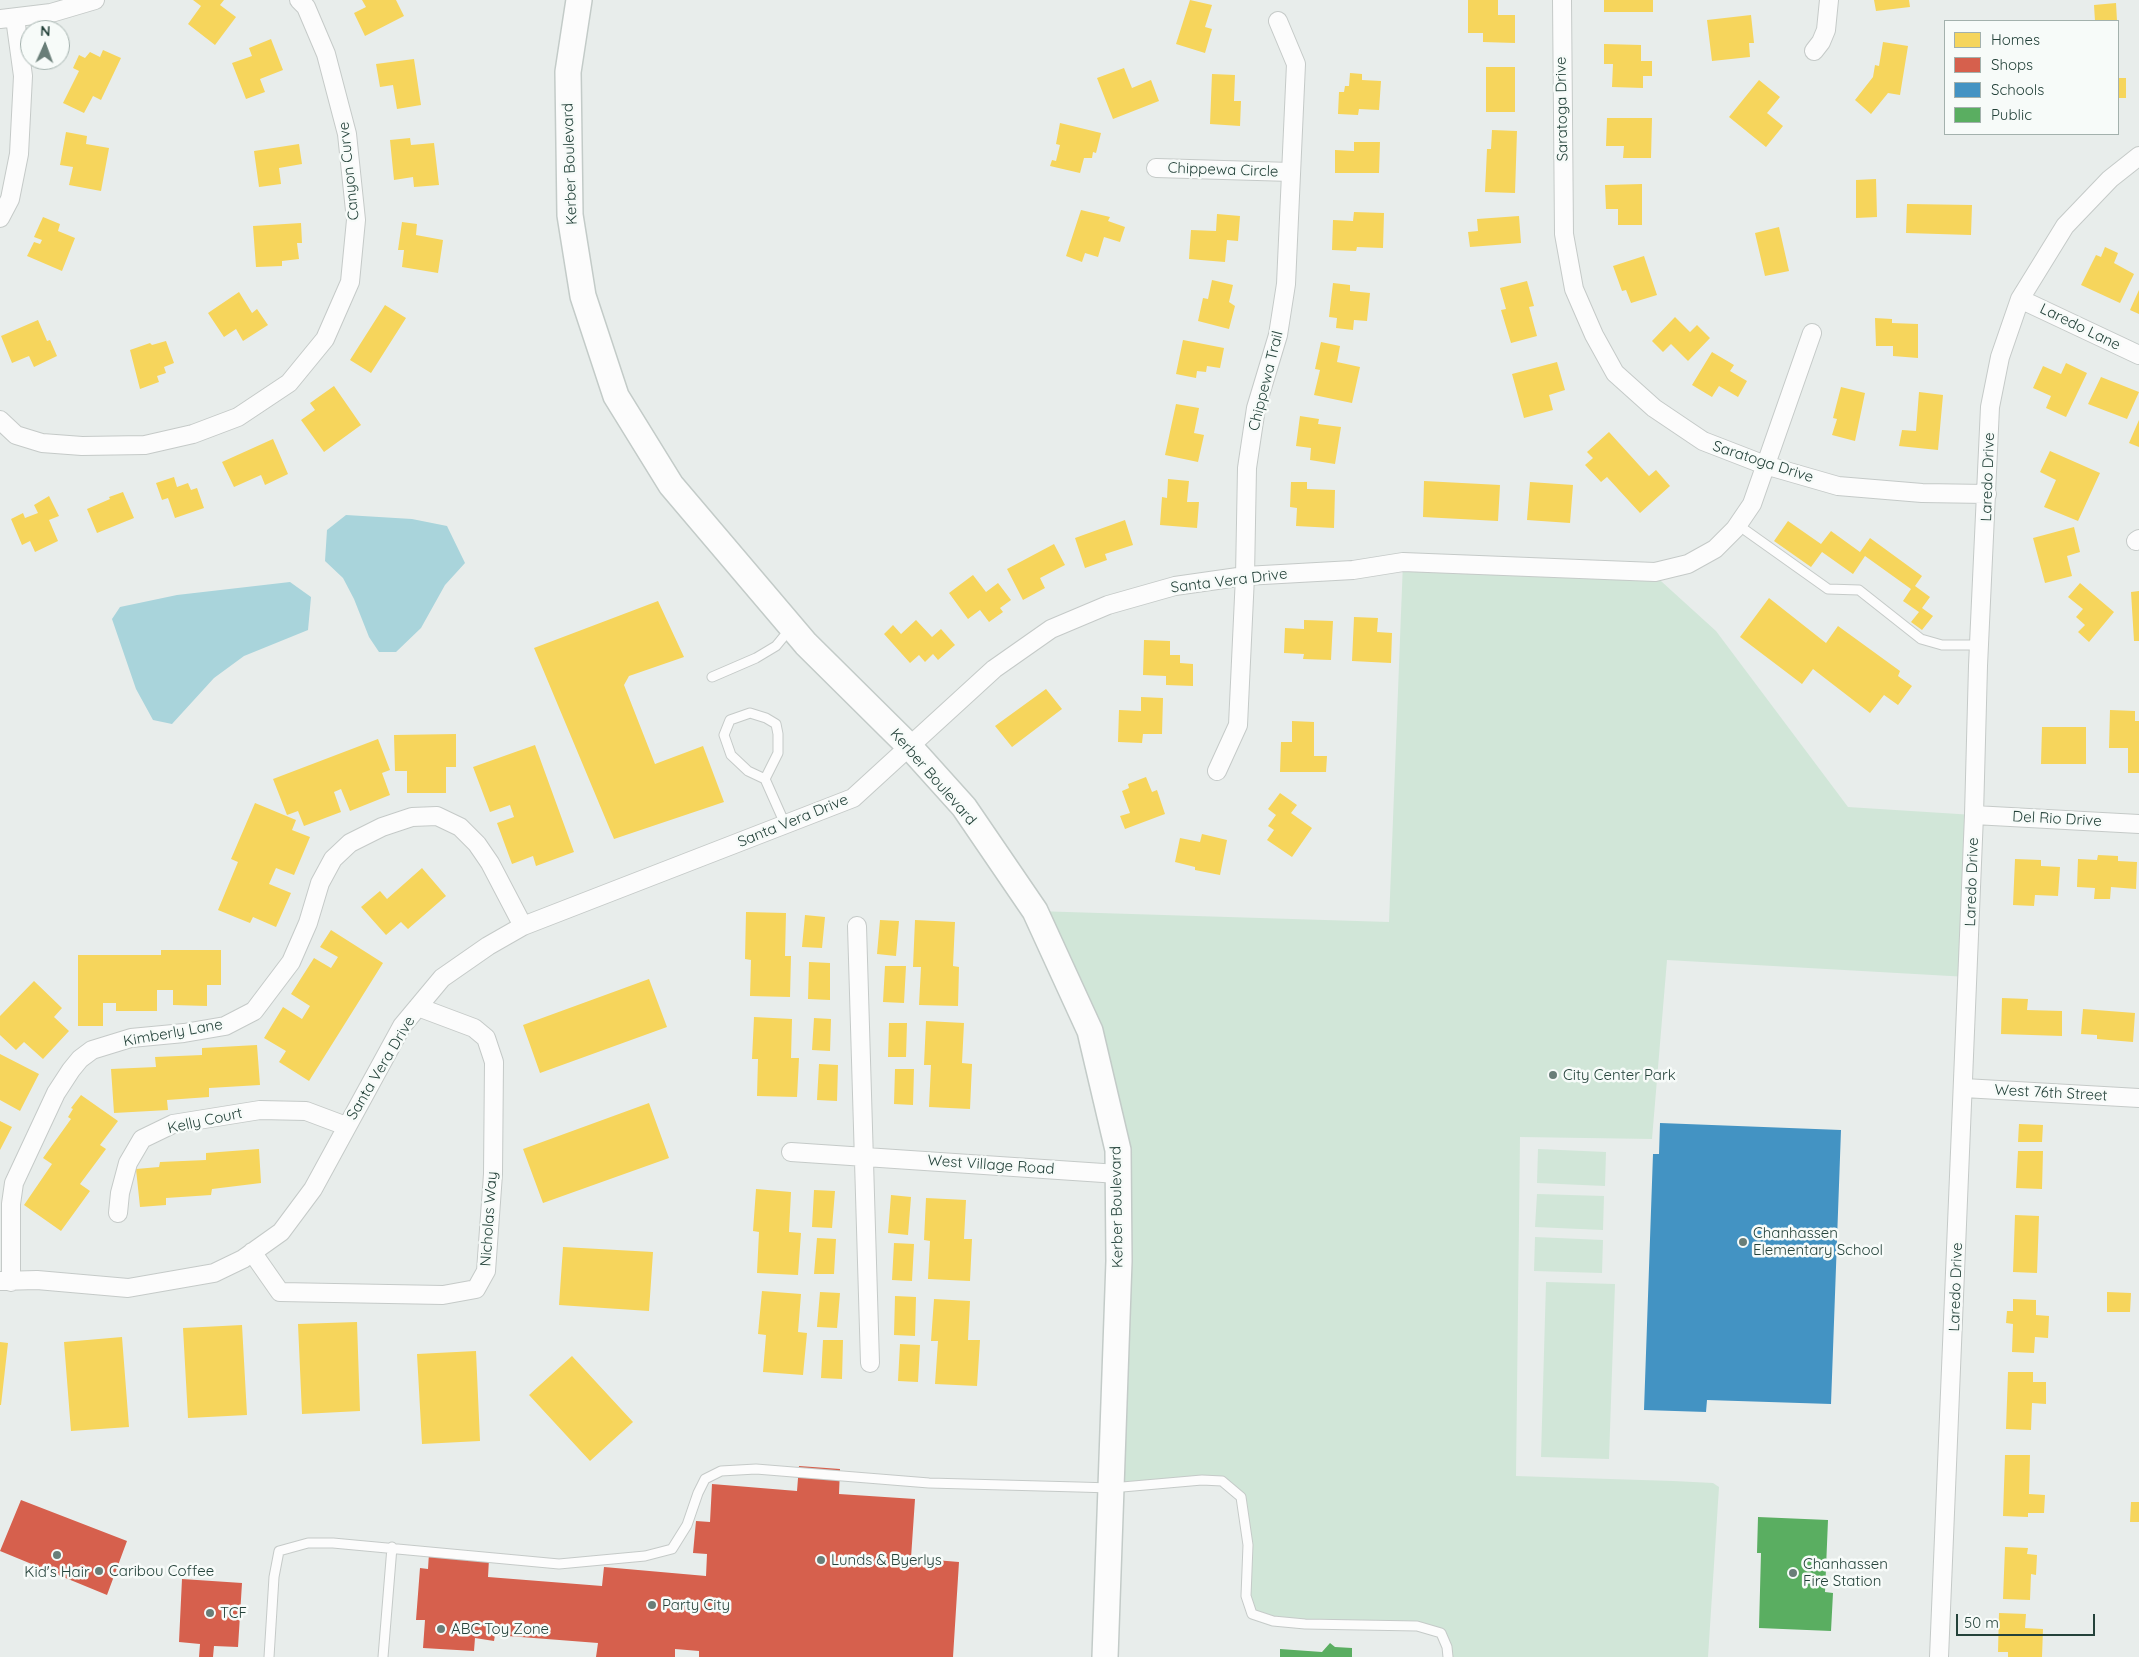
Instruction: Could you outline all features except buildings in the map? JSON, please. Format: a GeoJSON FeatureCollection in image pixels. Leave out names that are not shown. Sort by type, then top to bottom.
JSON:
{"type":"FeatureCollection","features":[{"type":"Feature","properties":{"kind":"street"},"geometry":{"type":"LineString","coordinates":[[0,218],[10,198],[19,154],[23,76],[7,18],[51,13],[95,0]]}},
{"type":"Feature","properties":{"kind":"street","name":"Canyon Curve"},"geometry":{"type":"LineString","coordinates":[[0,422],[16,435],[42,443],[82,446],[145,445],[193,434],[238,417],[289,383],[325,338],[350,282],[356,220],[347,134],[326,54],[306,7],[299,0]]}},
{"type":"Feature","properties":{"kind":"street","name":"Kerber Boulevard"},"geometry":{"type":"LineString","coordinates":[[579,0],[568,72],[570,215],[583,296],[616,396],[671,485],[806,644],[910,747],[964,807],[1035,911],[1090,1031],[1118,1150],[1119,1261],[1105,1657]]}},
{"type":"Feature","properties":{"kind":"street","name":"Saratoga Drive"},"geometry":{"type":"LineString","coordinates":[[1562,0],[1564,234],[1574,290],[1594,334],[1615,373],[1654,408],[1703,442],[1765,465],[1838,486],[1922,493],[1987,494]]}},
{"type":"Feature","properties":{"kind":"street"},"geometry":{"type":"LineString","coordinates":[[1814,51],[1821,42],[1826,30],[1829,0]]}},
{"type":"Feature","properties":{"kind":"street","name":"Chippewa Trail"},"geometry":{"type":"LineString","coordinates":[[1217,771],[1238,724],[1248,468],[1256,408],[1278,335],[1286,284],[1296,64],[1278,20]]}},
{"type":"Feature","properties":{"kind":"street","name":"Laredo Drive"},"geometry":{"type":"LineString","coordinates":[[1939,1657],[1964,1088],[1979,645],[1990,408],[2000,357],[2020,299],[2065,226],[2110,179],[2139,156]]}},
{"type":"Feature","properties":{"kind":"street","name":"Chippewa Circle"},"geometry":{"type":"LineString","coordinates":[[1156,168],[1291,172]]}},
{"type":"Feature","properties":{"kind":"street","name":"Laredo Lane"},"geometry":{"type":"LineString","coordinates":[[2020,299],[2139,355]]}},
{"type":"Feature","properties":{"kind":"street","name":"Santa Vera Drive"},"geometry":{"type":"LineString","coordinates":[[6,1281],[37,1280],[128,1288],[214,1273],[243,1259],[281,1232],[307,1196],[402,1026],[442,978],[488,946],[523,926],[853,798],[994,669],[1051,629],[1108,606],[1175,586],[1245,576],[1353,570],[1402,562],[1655,572],[1688,564],[1715,549],[1738,525],[1752,504],[1812,333]]}},
{"type":"Feature","properties":{"kind":"street","name":"Del Rio Drive"},"geometry":{"type":"LineString","coordinates":[[1974,815],[2139,824]]}},
{"type":"Feature","properties":{"kind":"street","name":"Kimberly Lane"},"geometry":{"type":"LineString","coordinates":[[6,1281],[14,1183],[56,1093],[71,1070],[80,1059],[92,1050],[131,1038],[184,1033],[225,1026],[254,1011],[291,962],[308,923],[320,883],[332,859],[350,843],[382,827],[412,817],[436,816],[460,827],[477,844],[490,863],[523,926]]}},
{"type":"Feature","properties":{"kind":"street"},"geometry":{"type":"LineString","coordinates":[[857,926],[870,1363]]}},
{"type":"Feature","properties":{"kind":"street","name":"Nicholas Way"},"geometry":{"type":"LineString","coordinates":[[252,1252],[280,1292],[443,1295],[476,1288],[486,1271],[492,1174],[494,1062],[486,1038],[474,1028],[418,1007]]}},
{"type":"Feature","properties":{"kind":"street","name":"West 76th Street"},"geometry":{"type":"LineString","coordinates":[[1964,1088],[2139,1098]]}},
{"type":"Feature","properties":{"kind":"street","name":"Kelly Court"},"geometry":{"type":"LineString","coordinates":[[118,1213],[120,1193],[128,1163],[142,1139],[173,1124],[260,1110],[306,1111],[346,1126]]}},
{"type":"Feature","properties":{"kind":"street","name":"West Village Road"},"geometry":{"type":"LineString","coordinates":[[791,1152],[1118,1174]]}},
{"type":"Feature","properties":{"kind":"lane"},"geometry":{"type":"LineString","coordinates":[[1738,525],[1828,589],[1859,590],[1921,639],[1932,644],[1979,645]]}},
{"type":"Feature","properties":{"kind":"lane"},"geometry":{"type":"LineString","coordinates":[[712,677],[756,658],[776,646],[792,627]]}},
{"type":"Feature","properties":{"kind":"lane"},"geometry":{"type":"LineString","coordinates":[[765,780],[778,753],[776,724],[766,718],[750,713],[730,720],[724,735],[731,755],[748,771],[765,780],[785,824]]}},
{"type":"Feature","properties":{"kind":"lane"},"geometry":{"type":"LineString","coordinates":[[269,1657],[274,1577],[279,1551],[308,1543],[392,1547],[559,1564],[644,1556],[672,1549],[687,1525],[705,1479],[721,1471],[756,1469],[929,1483],[1111,1488],[1202,1480],[1222,1481],[1241,1497],[1248,1545],[1246,1596],[1252,1614],[1273,1621],[1306,1624],[1417,1626],[1441,1633],[1447,1647],[1448,1657]]}},
{"type":"Feature","properties":{"kind":"lane"},"geometry":{"type":"LineString","coordinates":[[383,1657],[392,1547]]}},
{"type":"Feature","properties":{"kind":"green space","name":"City Center Park"},"geometry":{"type":"Polygon","coordinates":[[[1403,562],[1651,572],[1716,631],[1848,807],[1974,815],[1968,977],[1667,960],[1652,1139],[1520,1137],[1516,1476],[1713,1483],[1719,1487],[1708,1657],[1446,1657],[1441,1633],[1417,1626],[1273,1621],[1252,1614],[1248,1545],[1241,1497],[1222,1481],[1111,1488],[1118,1174],[1090,1031],[1035,911],[1389,922],[1403,562]]]}},
{"type":"Feature","properties":{"kind":"green space"},"geometry":{"type":"Polygon","coordinates":[[[1538,1149],[1606,1152],[1605,1186],[1537,1183],[1538,1149]]]}},
{"type":"Feature","properties":{"kind":"green space"},"geometry":{"type":"Polygon","coordinates":[[[1537,1194],[1604,1196],[1603,1230],[1535,1227],[1537,1194]]]}},
{"type":"Feature","properties":{"kind":"green space"},"geometry":{"type":"Polygon","coordinates":[[[1535,1237],[1603,1240],[1602,1273],[1534,1271],[1535,1237]]]}},
{"type":"Feature","properties":{"kind":"green space"},"geometry":{"type":"Polygon","coordinates":[[[1546,1282],[1615,1284],[1609,1459],[1541,1457],[1546,1282]]]}},
{"type":"Feature","properties":{"kind":"water"},"geometry":{"type":"Polygon","coordinates":[[[346,515],[412,519],[447,526],[465,563],[445,585],[421,628],[396,652],[379,652],[369,637],[354,599],[343,578],[325,561],[327,530],[346,515]]]}},
{"type":"Feature","properties":{"kind":"water"},"geometry":{"type":"Polygon","coordinates":[[[290,582],[311,597],[308,630],[244,656],[214,678],[172,724],[153,720],[136,689],[112,619],[120,607],[177,595],[290,582]]]}},
{"type":"Feature","properties":{"kind":"place","name":"City Center Park"},"geometry":{"type":"Point","coordinates":[1553,1075]}},
{"type":"Feature","properties":{"kind":"place","name":"Chanhassen Elementary School"},"geometry":{"type":"Point","coordinates":[1743,1242]}},
{"type":"Feature","properties":{"kind":"place","name":"Kid's Hair"},"geometry":{"type":"Point","coordinates":[57,1555]}},
{"type":"Feature","properties":{"kind":"place","name":"Lunds & Byerlys"},"geometry":{"type":"Point","coordinates":[821,1560]}},
{"type":"Feature","properties":{"kind":"place","name":"Caribou Coffee"},"geometry":{"type":"Point","coordinates":[99,1571]}},
{"type":"Feature","properties":{"kind":"place","name":"Chanhassen Fire Station"},"geometry":{"type":"Point","coordinates":[1793,1573]}},
{"type":"Feature","properties":{"kind":"place","name":"Party City"},"geometry":{"type":"Point","coordinates":[652,1605]}},
{"type":"Feature","properties":{"kind":"place","name":"TCF"},"geometry":{"type":"Point","coordinates":[210,1613]}},
{"type":"Feature","properties":{"kind":"place","name":"ABC Toy Zone"},"geometry":{"type":"Point","coordinates":[441,1629]}}]}
